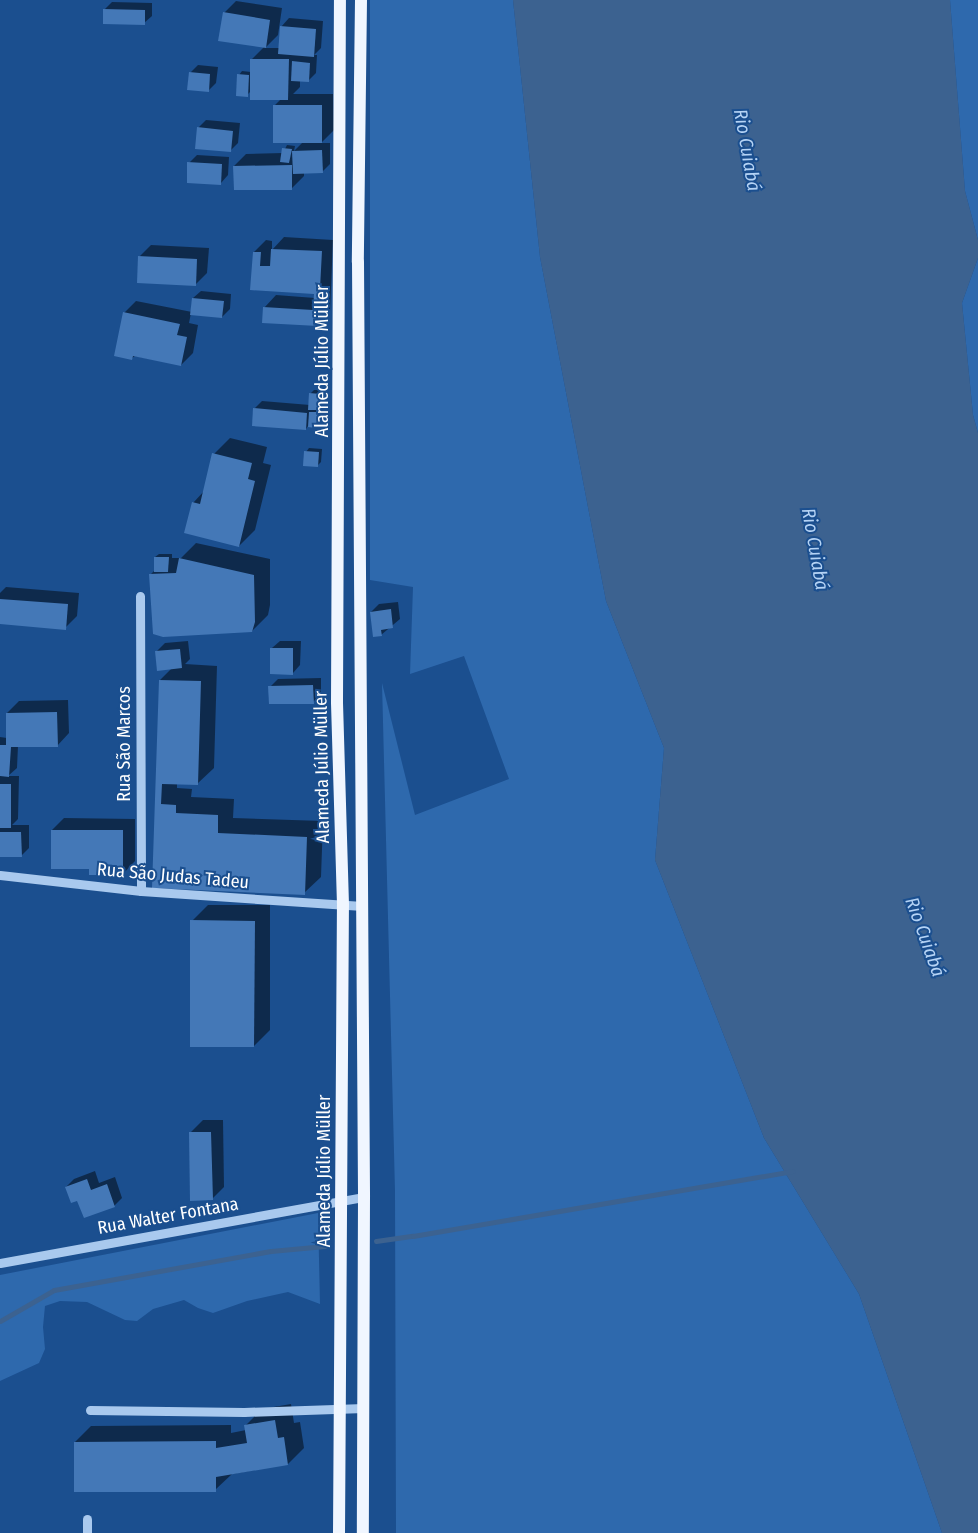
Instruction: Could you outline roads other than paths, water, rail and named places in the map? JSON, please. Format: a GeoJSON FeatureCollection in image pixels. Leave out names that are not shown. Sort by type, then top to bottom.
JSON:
{"type":"FeatureCollection","features":[{"type":"Feature","properties":{"kind":"main road","name":"Alameda Júlio Müller"},"geometry":{"type":"LineString","coordinates":[[338,1533],[343,905],[337,702],[340,0]]}},
{"type":"Feature","properties":{"kind":"main road","name":"Alameda Júlio Müller"},"geometry":{"type":"LineString","coordinates":[[362,0],[358,272],[364,1197],[363,1533]]}},
{"type":"Feature","properties":{"kind":"street","name":"Rua São Marcos"},"geometry":{"type":"LineString","coordinates":[[140,596],[141,891]]}},
{"type":"Feature","properties":{"kind":"street","name":"Rua São Judas Tadeu"},"geometry":{"type":"LineString","coordinates":[[0,875],[141,891],[362,906]]}},
{"type":"Feature","properties":{"kind":"street","name":"Rua Walter Fontana"},"geometry":{"type":"LineString","coordinates":[[0,1263],[364,1197]]}},
{"type":"Feature","properties":{"kind":"street"},"geometry":{"type":"LineString","coordinates":[[90,1410],[244,1412],[364,1408]]}},
{"type":"Feature","properties":{"kind":"street"},"geometry":{"type":"LineString","coordinates":[[87,1519],[87,1533]]}},
{"type":"Feature","properties":{"kind":"water","name":"Rio Cuiabá"},"geometry":{"type":"Polygon","coordinates":[[[513,0],[950,0],[965,191],[978,240],[978,258],[962,303],[973,415],[978,433],[978,1533],[942,1533],[859,1294],[764,1138],[655,860],[664,748],[606,601],[540,257],[513,0]]]}},
{"type":"Feature","properties":{"kind":"waterway"},"geometry":{"type":"LineString","coordinates":[[376,1241],[792,1171]]}},
{"type":"Feature","properties":{"kind":"waterway"},"geometry":{"type":"LineString","coordinates":[[0,1321],[54,1290],[271,1251],[325,1246]]}}]}
